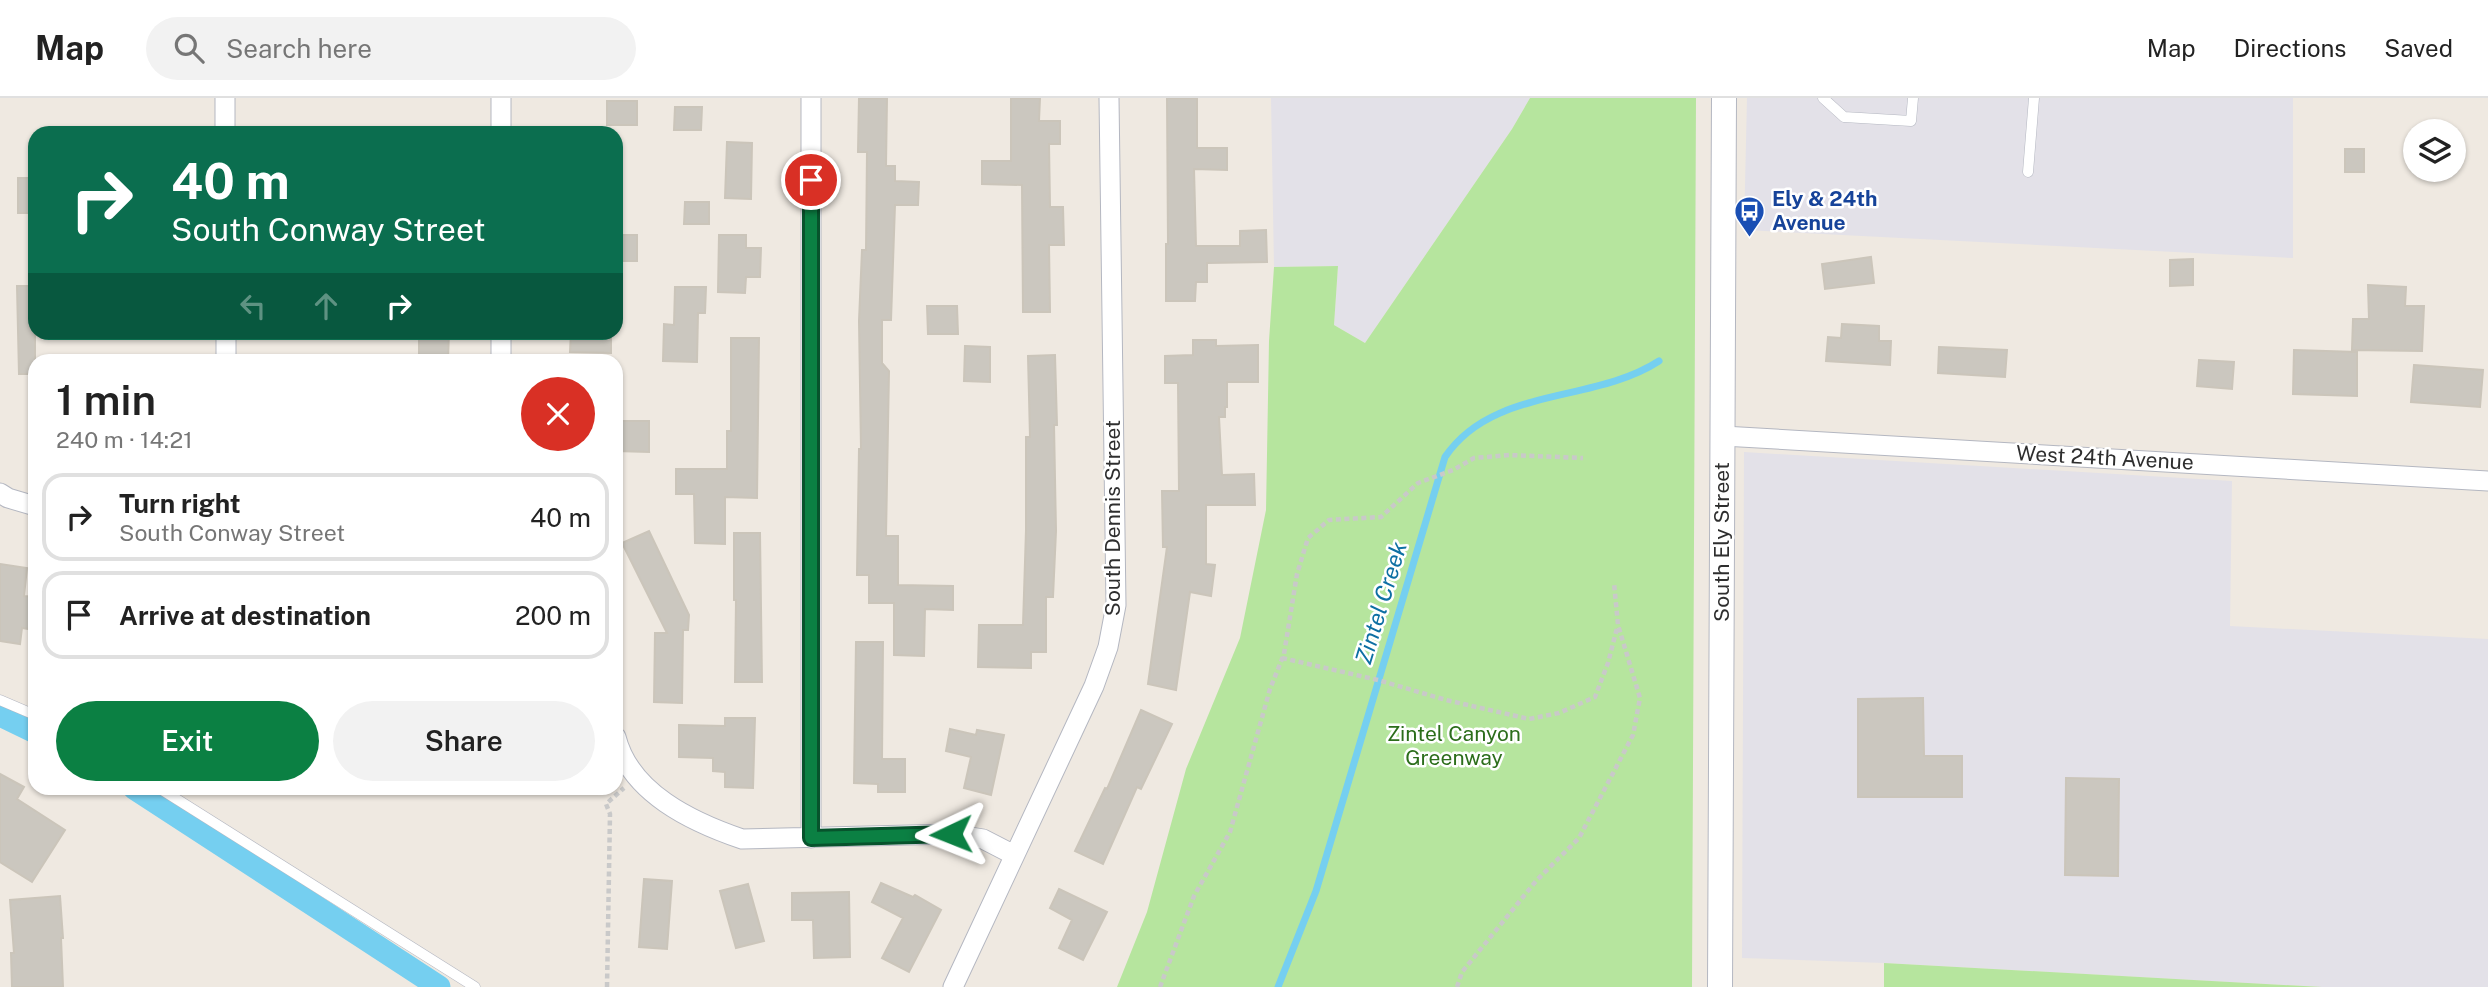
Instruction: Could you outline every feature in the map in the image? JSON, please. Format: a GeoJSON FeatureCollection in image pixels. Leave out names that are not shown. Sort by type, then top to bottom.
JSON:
{"type":"FeatureCollection","features":[{"type":"Feature","properties":{"kind":"street"},"geometry":{"type":"LineString","coordinates":[[225,98],[225,126]]}},
{"type":"Feature","properties":{"kind":"street"},"geometry":{"type":"LineString","coordinates":[[501,98],[501,126]]}},
{"type":"Feature","properties":{"kind":"street"},"geometry":{"type":"LineString","coordinates":[[811,98],[811,838]]}},
{"type":"Feature","properties":{"kind":"street","name":"South Dennis Street"},"geometry":{"type":"LineString","coordinates":[[953,987],[1094,686],[1108,646],[1116,605],[1109,98]]}},
{"type":"Feature","properties":{"kind":"street","name":"South Ely Street"},"geometry":{"type":"LineString","coordinates":[[1720,987],[1724,98]]}},
{"type":"Feature","properties":{"kind":"street","name":"West 24th Avenue"},"geometry":{"type":"LineString","coordinates":[[1723,436],[2488,481]]}},
{"type":"Feature","properties":{"kind":"street"},"geometry":{"type":"LineString","coordinates":[[0,493],[28,504]]}},
{"type":"Feature","properties":{"kind":"street"},"geometry":{"type":"LineString","coordinates":[[623,756],[656,797],[714,830],[742,839],[951,834],[983,839],[1014,855]]}},
{"type":"Feature","properties":{"kind":"lane"},"geometry":{"type":"LineString","coordinates":[[1823,98],[1844,117],[1911,121],[1913,98]]}},
{"type":"Feature","properties":{"kind":"lane"},"geometry":{"type":"LineString","coordinates":[[2028,172],[2034,98]]}},
{"type":"Feature","properties":{"kind":"lane"},"geometry":{"type":"LineString","coordinates":[[0,700],[28,712]]}},
{"type":"Feature","properties":{"kind":"lane"},"geometry":{"type":"LineString","coordinates":[[170,795],[475,987]]}},
{"type":"Feature","properties":{"kind":"path"},"geometry":{"type":"LineString","coordinates":[[1160,987],[1194,896],[1230,832],[1270,689],[1282,658],[1297,574],[1308,538],[1329,520],[1381,517],[1418,483],[1453,470],[1474,457],[1509,454],[1583,458]]}},
{"type":"Feature","properties":{"kind":"path"},"geometry":{"type":"LineString","coordinates":[[1457,987],[1462,972],[1486,942],[1536,881],[1579,838],[1633,735],[1640,698],[1618,625],[1614,583]]}},
{"type":"Feature","properties":{"kind":"path"},"geometry":{"type":"LineString","coordinates":[[1282,658],[1378,680],[1446,701],[1529,719],[1559,713],[1595,698],[1618,625]]}},
{"type":"Feature","properties":{"kind":"path"},"geometry":{"type":"LineString","coordinates":[[623,789],[637,776]]}},
{"type":"Feature","properties":{"kind":"path"},"geometry":{"type":"LineString","coordinates":[[607,987],[610,814],[606,804],[616,795]]}},
{"type":"Feature","properties":{"kind":"shaded area"},"geometry":{"type":"Polygon","coordinates":[[[1271,98],[1530,98],[1512,129],[1365,343],[1334,325],[1338,266],[1274,267],[1271,98]]]}},
{"type":"Feature","properties":{"kind":"shaded area"},"geometry":{"type":"Polygon","coordinates":[[[1747,98],[2293,98],[2293,258],[1744,230],[1747,98]]]}},
{"type":"Feature","properties":{"kind":"shaded area"},"geometry":{"type":"Polygon","coordinates":[[[1744,452],[2232,481],[2230,626],[2488,639],[2488,987],[2322,987],[1742,958],[1744,452]]]}},
{"type":"Feature","properties":{"kind":"green space","name":"Zintel Canyon Greenway"},"geometry":{"type":"Polygon","coordinates":[[[1530,98],[1696,98],[1692,987],[1117,987],[1147,912],[1186,769],[1240,638],[1266,510],[1269,341],[1274,267],[1338,266],[1334,325],[1365,343],[1512,129],[1530,98]]]}},
{"type":"Feature","properties":{"kind":"green space"},"geometry":{"type":"Polygon","coordinates":[[[1884,963],[2322,987],[1884,987],[1884,963]]]}},
{"type":"Feature","properties":{"kind":"building"},"geometry":{"type":"Polygon","coordinates":[[[859,98],[887,98],[886,166],[895,166],[895,181],[919,182],[918,205],[895,205],[891,320],[882,320],[882,363],[889,371],[886,536],[898,536],[898,585],[953,586],[953,610],[925,609],[924,656],[894,655],[894,603],[869,603],[869,575],[857,575],[861,449],[859,321],[862,250],[866,250],[867,152],[858,152],[859,98]]]}},
{"type":"Feature","properties":{"kind":"building"},"geometry":{"type":"Polygon","coordinates":[[[1011,98],[1040,98],[1039,121],[1060,121],[1060,144],[1049,144],[1050,207],[1063,207],[1064,245],[1049,245],[1050,312],[1023,312],[1022,185],[982,184],[982,161],[1011,161],[1011,98]]]}},
{"type":"Feature","properties":{"kind":"building"},"geometry":{"type":"Polygon","coordinates":[[[1167,98],[1197,98],[1197,148],[1227,148],[1227,170],[1194,169],[1196,246],[1240,246],[1240,231],[1266,230],[1267,262],[1207,263],[1207,282],[1196,282],[1195,301],[1166,301],[1167,98]]]}},
{"type":"Feature","properties":{"kind":"building"},"geometry":{"type":"Polygon","coordinates":[[[607,101],[637,101],[637,125],[607,125],[607,101]]]}},
{"type":"Feature","properties":{"kind":"building"},"geometry":{"type":"Polygon","coordinates":[[[675,107],[702,107],[701,130],[674,130],[675,107]]]}},
{"type":"Feature","properties":{"kind":"building"},"geometry":{"type":"Polygon","coordinates":[[[727,142],[752,143],[751,199],[725,198],[727,142]]]}},
{"type":"Feature","properties":{"kind":"building"},"geometry":{"type":"Polygon","coordinates":[[[2345,149],[2364,149],[2364,172],[2345,172],[2345,149]]]}},
{"type":"Feature","properties":{"kind":"building"},"geometry":{"type":"Polygon","coordinates":[[[18,178],[28,178],[28,213],[18,213],[18,178]]]}},
{"type":"Feature","properties":{"kind":"building"},"geometry":{"type":"Polygon","coordinates":[[[685,202],[709,202],[709,224],[684,224],[685,202]]]}},
{"type":"Feature","properties":{"kind":"building"},"geometry":{"type":"Polygon","coordinates":[[[623,235],[637,235],[637,261],[623,261],[623,235]]]}},
{"type":"Feature","properties":{"kind":"building"},"geometry":{"type":"Polygon","coordinates":[[[719,235],[746,235],[746,248],[761,248],[760,277],[746,277],[745,293],[718,292],[719,235]]]}},
{"type":"Feature","properties":{"kind":"building"},"geometry":{"type":"Polygon","coordinates":[[[1871,257],[1874,283],[1825,289],[1822,264],[1871,257]]]}},
{"type":"Feature","properties":{"kind":"building"},"geometry":{"type":"Polygon","coordinates":[[[2193,259],[2193,285],[2170,286],[2170,260],[2193,259]]]}},
{"type":"Feature","properties":{"kind":"building"},"geometry":{"type":"Polygon","coordinates":[[[2368,285],[2406,287],[2405,306],[2424,306],[2422,351],[2352,350],[2353,319],[2369,319],[2368,285]]]}},
{"type":"Feature","properties":{"kind":"building"},"geometry":{"type":"Polygon","coordinates":[[[17,286],[28,286],[28,340],[35,340],[35,354],[28,354],[28,374],[19,374],[17,286]]]}},
{"type":"Feature","properties":{"kind":"building"},"geometry":{"type":"Polygon","coordinates":[[[675,287],[706,287],[705,313],[698,313],[697,362],[663,361],[664,324],[674,325],[675,287]]]}},
{"type":"Feature","properties":{"kind":"building"},"geometry":{"type":"Polygon","coordinates":[[[927,306],[957,306],[958,334],[928,334],[927,306]]]}},
{"type":"Feature","properties":{"kind":"building"},"geometry":{"type":"Polygon","coordinates":[[[1842,324],[1879,326],[1879,341],[1891,341],[1890,365],[1826,361],[1828,337],[1841,338],[1842,324]]]}},
{"type":"Feature","properties":{"kind":"building"},"geometry":{"type":"Polygon","coordinates":[[[731,338],[759,338],[757,498],[725,497],[725,544],[695,543],[694,494],[676,494],[676,469],[727,469],[727,431],[731,431],[731,338]]]}},
{"type":"Feature","properties":{"kind":"building"},"geometry":{"type":"Polygon","coordinates":[[[419,340],[449,340],[448,354],[419,354],[419,340]]]}},
{"type":"Feature","properties":{"kind":"building"},"geometry":{"type":"Polygon","coordinates":[[[571,340],[611,340],[611,353],[570,352],[571,340]]]}},
{"type":"Feature","properties":{"kind":"building"},"geometry":{"type":"Polygon","coordinates":[[[1193,340],[1216,340],[1216,346],[1258,345],[1258,382],[1227,382],[1225,417],[1219,417],[1222,475],[1254,474],[1255,505],[1206,505],[1206,564],[1215,565],[1211,596],[1190,592],[1176,690],[1148,684],[1167,547],[1163,547],[1162,491],[1179,491],[1178,383],[1165,383],[1165,356],[1193,355],[1193,340]]]}},
{"type":"Feature","properties":{"kind":"building"},"geometry":{"type":"Polygon","coordinates":[[[965,346],[990,347],[990,382],[964,381],[965,346]]]}},
{"type":"Feature","properties":{"kind":"building"},"geometry":{"type":"Polygon","coordinates":[[[1939,347],[2007,350],[2005,377],[1938,373],[1939,347]]]}},
{"type":"Feature","properties":{"kind":"building"},"geometry":{"type":"Polygon","coordinates":[[[2294,350],[2357,352],[2357,396],[2293,394],[2294,350]]]}},
{"type":"Feature","properties":{"kind":"building"},"geometry":{"type":"Polygon","coordinates":[[[1055,355],[1056,531],[1053,597],[1046,597],[1046,652],[1031,652],[1031,668],[978,667],[979,625],[1023,625],[1026,437],[1030,437],[1028,356],[1055,355]]]}},
{"type":"Feature","properties":{"kind":"building"},"geometry":{"type":"Polygon","coordinates":[[[2199,360],[2234,362],[2232,389],[2197,386],[2199,360]]]}},
{"type":"Feature","properties":{"kind":"building"},"geometry":{"type":"Polygon","coordinates":[[[2414,365],[2483,370],[2480,407],[2411,402],[2414,365]]]}},
{"type":"Feature","properties":{"kind":"building"},"geometry":{"type":"Polygon","coordinates":[[[623,421],[649,421],[649,452],[623,451],[623,421]]]}},
{"type":"Feature","properties":{"kind":"building"},"geometry":{"type":"Polygon","coordinates":[[[649,531],[689,615],[688,630],[683,630],[682,703],[654,702],[655,633],[667,633],[623,543],[649,531]]]}},
{"type":"Feature","properties":{"kind":"building"},"geometry":{"type":"Polygon","coordinates":[[[734,533],[760,533],[762,682],[735,682],[734,533]]]}},
{"type":"Feature","properties":{"kind":"building"},"geometry":{"type":"Polygon","coordinates":[[[0,564],[27,568],[24,596],[28,596],[28,629],[22,628],[20,644],[0,641],[0,564]]]}},
{"type":"Feature","properties":{"kind":"building"},"geometry":{"type":"Polygon","coordinates":[[[856,642],[883,642],[882,759],[905,759],[905,792],[878,792],[878,784],[854,783],[856,642]]]}},
{"type":"Feature","properties":{"kind":"building"},"geometry":{"type":"Polygon","coordinates":[[[1923,698],[1924,756],[1962,756],[1962,797],[1858,797],[1858,699],[1923,698]]]}},
{"type":"Feature","properties":{"kind":"building"},"geometry":{"type":"Polygon","coordinates":[[[1141,710],[1172,724],[1141,789],[1137,787],[1103,864],[1075,851],[1105,788],[1107,789],[1141,710]]]}},
{"type":"Feature","properties":{"kind":"building"},"geometry":{"type":"Polygon","coordinates":[[[725,718],[755,718],[753,788],[725,787],[725,772],[713,771],[713,758],[679,757],[679,725],[725,726],[725,718]]]}},
{"type":"Feature","properties":{"kind":"building"},"geometry":{"type":"Polygon","coordinates":[[[950,729],[976,735],[977,730],[1004,735],[991,795],[964,788],[971,757],[946,751],[950,729]]]}},
{"type":"Feature","properties":{"kind":"building"},"geometry":{"type":"Polygon","coordinates":[[[0,774],[24,787],[17,799],[65,830],[32,882],[0,862],[0,774]]]}},
{"type":"Feature","properties":{"kind":"building"},"geometry":{"type":"Polygon","coordinates":[[[2066,778],[2119,779],[2118,876],[2065,875],[2066,778]]]}},
{"type":"Feature","properties":{"kind":"building"},"geometry":{"type":"Polygon","coordinates":[[[644,879],[672,881],[667,949],[639,947],[644,879]]]}},
{"type":"Feature","properties":{"kind":"building"},"geometry":{"type":"Polygon","coordinates":[[[881,883],[913,897],[915,895],[941,910],[909,972],[882,958],[903,918],[872,902],[881,883]]]}},
{"type":"Feature","properties":{"kind":"building"},"geometry":{"type":"Polygon","coordinates":[[[748,884],[764,941],[736,948],[720,891],[748,884]]]}},
{"type":"Feature","properties":{"kind":"building"},"geometry":{"type":"Polygon","coordinates":[[[1059,889],[1107,912],[1083,960],[1059,948],[1072,920],[1050,908],[1059,889]]]}},
{"type":"Feature","properties":{"kind":"building"},"geometry":{"type":"Polygon","coordinates":[[[849,892],[850,957],[814,958],[813,920],[792,920],[792,893],[849,892]]]}},
{"type":"Feature","properties":{"kind":"building"},"geometry":{"type":"Polygon","coordinates":[[[60,896],[63,987],[12,987],[11,953],[14,953],[10,900],[60,896]]]}},
{"type":"Feature","properties":{"kind":"waterway","name":"Zintel Creek"},"geometry":{"type":"LineString","coordinates":[[1278,987],[1316,891],[1445,457],[1465,434],[1489,418],[1545,398],[1633,375],[1659,361]]}},
{"type":"Feature","properties":{"kind":"waterway"},"geometry":{"type":"LineString","coordinates":[[0,715],[28,729]]}},
{"type":"Feature","properties":{"kind":"waterway"},"geometry":{"type":"LineString","coordinates":[[145,795],[439,987]]}},
{"type":"Feature","properties":{"kind":"place","name":"Ely & 24th Avenue"},"geometry":{"type":"Point","coordinates":[1749,238]}},
{"type":"Feature","properties":{"kind":"route"},"geometry":{"type":"LineString","coordinates":[[811,180],[811,838],[951,834]]}}]}
